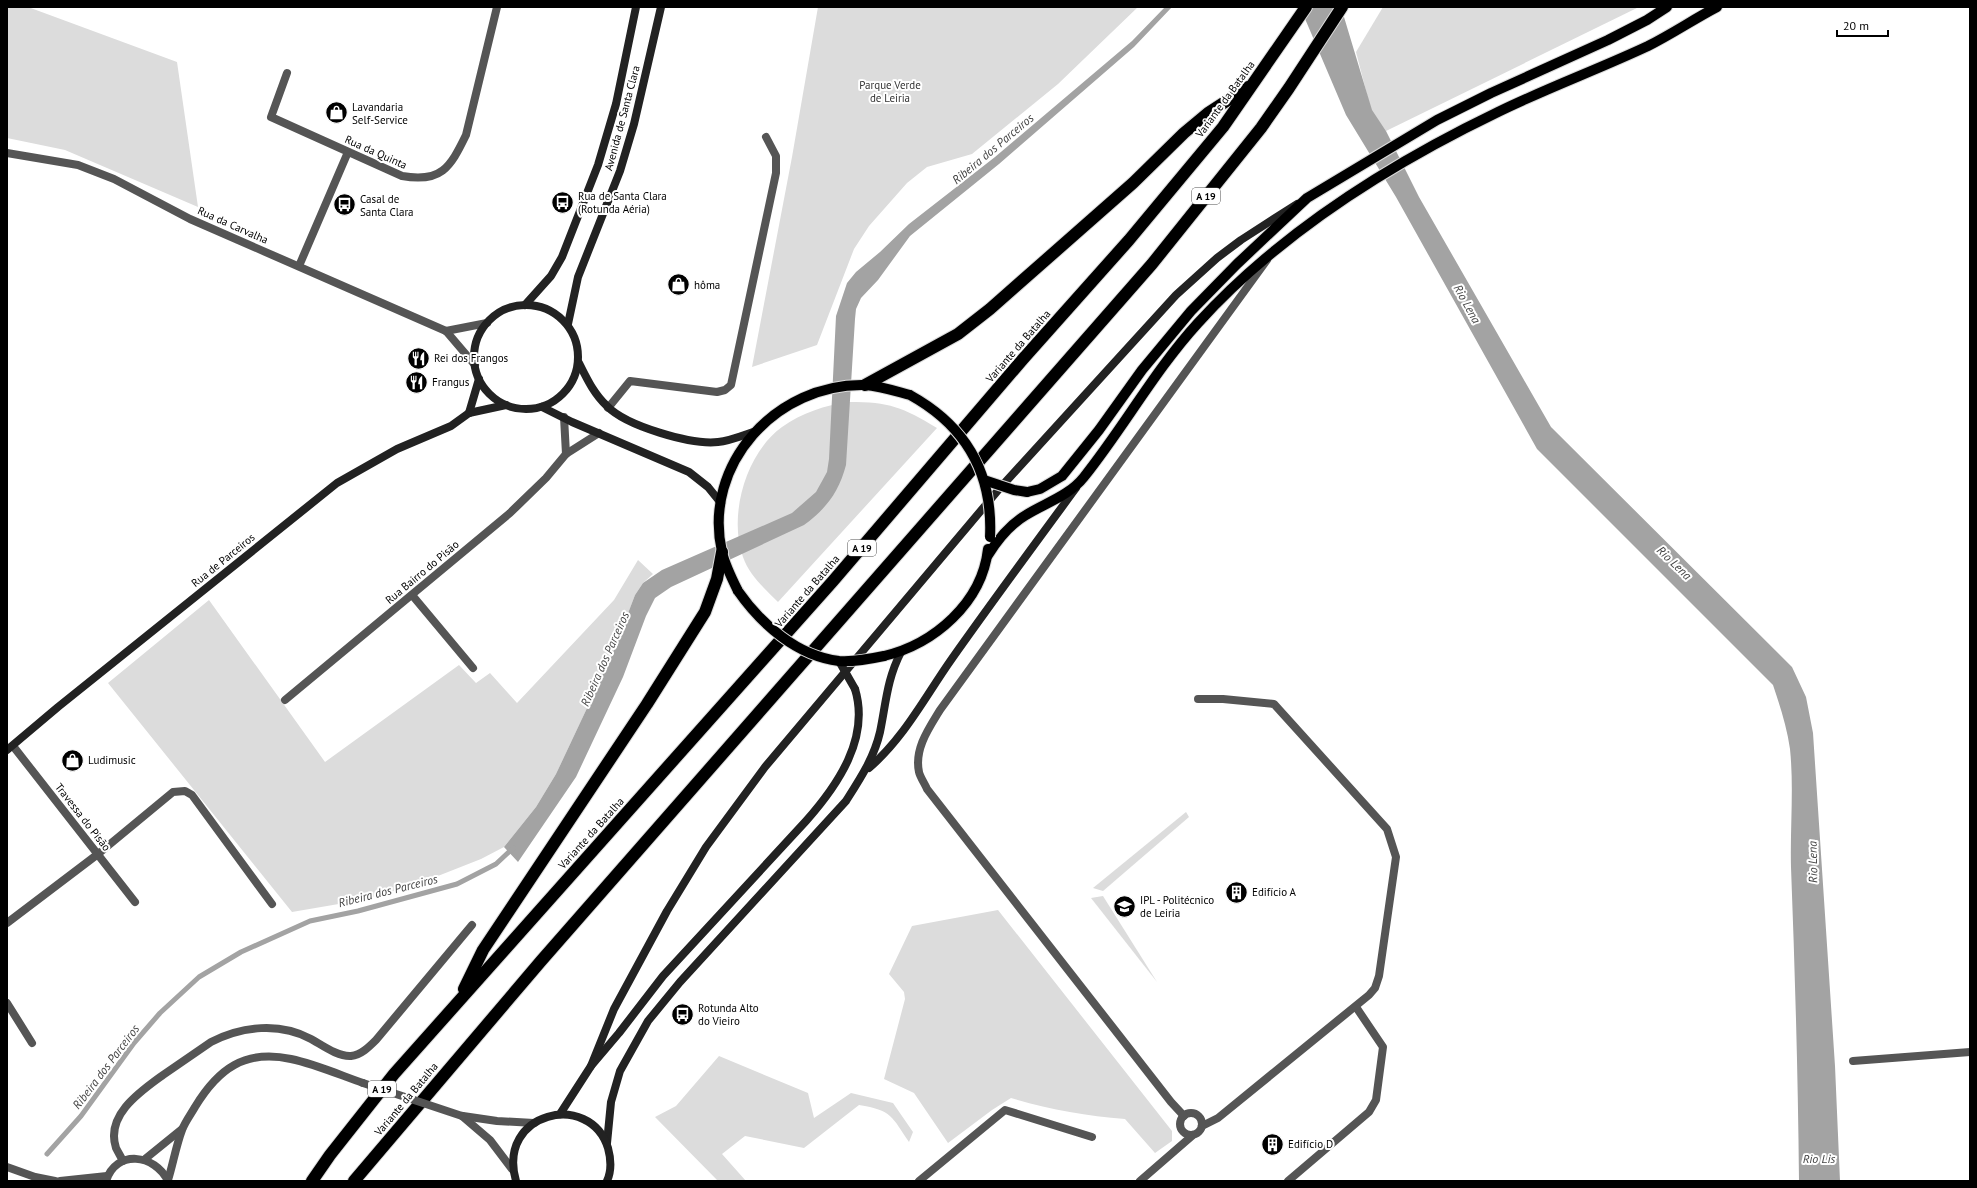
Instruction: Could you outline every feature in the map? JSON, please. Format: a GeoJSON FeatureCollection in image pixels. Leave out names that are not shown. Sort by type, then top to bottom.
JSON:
{"type":"FeatureCollection","features":[{"type":"Feature","properties":{"kind":"highway","name":"Variante da Batalha"},"geometry":{"type":"LineString","coordinates":[[312,1181],[330,1155],[394,1074],[833,581],[1023,359],[1130,240],[1223,127],[1306,7]]}},
{"type":"Feature","properties":{"kind":"highway","name":"Variante da Batalha"},"geometry":{"type":"LineString","coordinates":[[354,1181],[546,955],[1152,264],[1261,128],[1298,76],[1341,8]]}},
{"type":"Feature","properties":{"kind":"highway"},"geometry":{"type":"LineString","coordinates":[[865,385],[958,334],[990,309],[1133,184],[1184,133],[1208,113],[1254,82]]}},
{"type":"Feature","properties":{"kind":"highway"},"geometry":{"type":"LineString","coordinates":[[457,1002],[483,950],[643,711],[705,612],[717,579],[722,552]]}},
{"type":"Feature","properties":{"kind":"main road","name":"Avenida de Santa Clara"},"geometry":{"type":"LineString","coordinates":[[525,305],[550,276],[562,257],[598,165],[616,104],[636,7]]}},
{"type":"Feature","properties":{"kind":"main road","name":"Avenida de Santa Clara"},"geometry":{"type":"LineString","coordinates":[[568,324],[578,276],[620,170],[634,124],[661,7]]}},
{"type":"Feature","properties":{"kind":"main road"},"geometry":{"type":"LineString","coordinates":[[591,1066],[614,1009],[667,911],[706,847],[745,792],[1000,488],[1176,295],[1201,271],[1223,253],[1345,173],[1437,120],[1491,93],[1608,40],[1647,20],[1666,7]]}},
{"type":"Feature","properties":{"kind":"main road"},"geometry":{"type":"LineString","coordinates":[[866,769],[890,748],[906,727],[951,661],[1177,348],[1224,296],[1274,250],[1357,191],[1451,135],[1500,110],[1650,45],[1717,7]]}},
{"type":"Feature","properties":{"kind":"main road"},"geometry":{"type":"LineString","coordinates":[[984,480],[1014,490],[1027,492],[1040,489],[1062,476],[1099,430],[1142,370],[1191,311],[1237,264],[1307,198]]}},
{"type":"Feature","properties":{"kind":"main road"},"geometry":{"type":"LineString","coordinates":[[525,305],[544,307],[557,314],[568,324],[577,342],[579,363],[575,377],[567,390],[556,400],[542,407],[530,409],[506,405],[495,398],[486,390],[479,379],[474,365],[474,348],[480,332],[487,323],[501,310],[525,305]]}},
{"type":"Feature","properties":{"kind":"main road"},"geometry":{"type":"LineString","coordinates":[[579,363],[596,395],[608,408],[644,426],[668,435],[700,443],[719,442],[756,431]]}},
{"type":"Feature","properties":{"kind":"main road"},"geometry":{"type":"LineString","coordinates":[[469,413],[479,379]]}},
{"type":"Feature","properties":{"kind":"main road"},"geometry":{"type":"LineString","coordinates":[[865,385],[881,387],[910,395],[928,407],[955,431],[974,456],[984,480],[988,494],[990,537],[988,555],[981,576],[956,615],[929,638],[901,652],[855,661],[839,661],[805,650],[774,631],[750,608],[738,591],[722,552],[719,519],[721,503],[732,468],[742,449],[756,431],[777,412],[800,400],[838,388],[865,385]]}},
{"type":"Feature","properties":{"kind":"main road","name":"Rua de Parceiros"},"geometry":{"type":"LineString","coordinates":[[10,748],[58,707],[337,483],[397,449],[451,426],[469,413],[506,405]]}},
{"type":"Feature","properties":{"kind":"main road"},"geometry":{"type":"LineString","coordinates":[[542,407],[689,472],[708,487],[721,503]]}},
{"type":"Feature","properties":{"kind":"main road"},"geometry":{"type":"LineString","coordinates":[[988,555],[999,538],[1012,525],[1027,514],[1052,502],[1082,479]]}},
{"type":"Feature","properties":{"kind":"main road"},"geometry":{"type":"LineString","coordinates":[[606,1143],[611,1102],[620,1070],[648,1021],[680,982],[846,801],[866,769],[880,733],[892,669],[901,652]]}},
{"type":"Feature","properties":{"kind":"main road"},"geometry":{"type":"LineString","coordinates":[[560,1114],[591,1066],[619,1033],[662,976],[801,827],[827,796],[840,776],[854,744],[859,716],[858,701],[855,689],[839,661]]}},
{"type":"Feature","properties":{"kind":"main road"},"geometry":{"type":"LineString","coordinates":[[516,1181],[512,1169],[513,1151],[516,1143],[527,1128],[534,1123],[542,1118],[560,1114],[574,1116],[588,1122],[599,1131],[606,1143],[611,1165],[609,1179]]}},
{"type":"Feature","properties":{"kind":"street","name":"Rua da Quinta"},"geometry":{"type":"LineString","coordinates":[[287,73],[271,117],[407,177],[418,179],[434,176],[447,169],[466,135],[497,7]]}},
{"type":"Feature","properties":{"kind":"street"},"geometry":{"type":"LineString","coordinates":[[608,408],[630,381],[717,392],[725,390],[731,385],[776,173],[776,156],[766,137]]}},
{"type":"Feature","properties":{"kind":"street"},"geometry":{"type":"LineString","coordinates":[[299,266],[348,152]]}},
{"type":"Feature","properties":{"kind":"street","name":"Rua da Carvalha"},"geometry":{"type":"LineString","coordinates":[[7,153],[78,166],[114,179],[190,219],[446,331],[474,365]]}},
{"type":"Feature","properties":{"kind":"street"},"geometry":{"type":"LineString","coordinates":[[1184,1116],[1166,1096],[927,789],[919,772],[918,755],[924,738],[940,710],[1244,294],[1274,250]]}},
{"type":"Feature","properties":{"kind":"street"},"geometry":{"type":"LineString","coordinates":[[446,331],[487,323]]}},
{"type":"Feature","properties":{"kind":"street"},"geometry":{"type":"LineString","coordinates":[[564,417],[566,454]]}},
{"type":"Feature","properties":{"kind":"street","name":"Rua Bairro do Pisão"},"geometry":{"type":"LineString","coordinates":[[285,700],[510,513],[546,478],[566,454],[599,433]]}},
{"type":"Feature","properties":{"kind":"street"},"geometry":{"type":"LineString","coordinates":[[412,595],[473,668]]}},
{"type":"Feature","properties":{"kind":"street"},"geometry":{"type":"LineString","coordinates":[[1198,699],[1223,699],[1274,704],[1387,829],[1396,857],[1379,976],[1375,988],[1369,996],[1356,1007],[1218,1118],[1202,1126]]}},
{"type":"Feature","properties":{"kind":"street","name":"Travessa do Pisão"},"geometry":{"type":"LineString","coordinates":[[10,748],[98,854],[135,902]]}},
{"type":"Feature","properties":{"kind":"street"},"geometry":{"type":"LineString","coordinates":[[7,924],[98,854],[174,792],[185,791],[192,795],[272,904]]}},
{"type":"Feature","properties":{"kind":"street"},"geometry":{"type":"LineString","coordinates":[[123,1161],[116,1147],[115,1137],[120,1115],[126,1106],[142,1091],[211,1042],[224,1035],[248,1029],[276,1028],[306,1036],[344,1055],[360,1054],[376,1040],[472,925]]}},
{"type":"Feature","properties":{"kind":"street"},"geometry":{"type":"LineString","coordinates":[[7,1003],[32,1043]]}},
{"type":"Feature","properties":{"kind":"street"},"geometry":{"type":"LineString","coordinates":[[1288,1181],[1369,1112],[1376,1100],[1383,1047],[1356,1007]]}},
{"type":"Feature","properties":{"kind":"street"},"geometry":{"type":"LineString","coordinates":[[1853,1061],[1970,1052]]}},
{"type":"Feature","properties":{"kind":"street"},"geometry":{"type":"LineString","coordinates":[[168,1181],[182,1129],[204,1092],[215,1078],[227,1068],[243,1061],[260,1058],[291,1059],[462,1116],[497,1121],[534,1123]]}},
{"type":"Feature","properties":{"kind":"street"},"geometry":{"type":"LineString","coordinates":[[919,1181],[1005,1110],[1092,1137]]}},
{"type":"Feature","properties":{"kind":"street"},"geometry":{"type":"LineString","coordinates":[[1140,1181],[1193,1135],[1199,1132],[1202,1126],[1201,1119],[1195,1114],[1188,1114],[1184,1116],[1180,1122],[1181,1129],[1186,1134],[1193,1135]]}},
{"type":"Feature","properties":{"kind":"street"},"geometry":{"type":"LineString","coordinates":[[462,1116],[490,1140],[512,1169]]}},
{"type":"Feature","properties":{"kind":"street"},"geometry":{"type":"LineString","coordinates":[[145,1159],[182,1129]]}},
{"type":"Feature","properties":{"kind":"street"},"geometry":{"type":"LineString","coordinates":[[60,1181],[107,1178],[114,1167],[123,1161],[134,1158],[145,1159],[155,1164],[163,1171],[168,1181]]}},
{"type":"Feature","properties":{"kind":"street"},"geometry":{"type":"LineString","coordinates":[[7,1167],[55,1181]]}},
{"type":"Feature","properties":{"kind":"green space"},"geometry":{"type":"Polygon","coordinates":[[[7,7],[28,7],[177,62],[198,207],[65,150],[7,138],[7,7]]]}},
{"type":"Feature","properties":{"kind":"green space","name":"Parque Verde de Leiria"},"geometry":{"type":"Polygon","coordinates":[[[818,7],[1138,7],[1058,84],[972,154],[927,167],[907,183],[869,226],[854,249],[817,345],[752,367],[792,157],[818,7]]]}},
{"type":"Feature","properties":{"kind":"green space"},"geometry":{"type":"Polygon","coordinates":[[[1383,7],[1639,7],[1386,131],[1371,110],[1356,52],[1383,7]]]}},
{"type":"Feature","properties":{"kind":"green space"},"geometry":{"type":"Polygon","coordinates":[[[849,402],[875,403],[895,407],[914,415],[937,428],[778,602],[753,576],[743,557],[739,540],[738,523],[739,504],[743,486],[750,468],[759,452],[769,438],[782,427],[814,410],[849,402]]]}},
{"type":"Feature","properties":{"kind":"green space"},"geometry":{"type":"Polygon","coordinates":[[[638,560],[653,574],[643,583],[635,595],[612,655],[556,774],[536,807],[504,847],[481,859],[415,885],[362,900],[292,912],[108,683],[209,600],[325,762],[459,665],[476,683],[490,673],[517,703],[614,600],[638,560]]]}},
{"type":"Feature","properties":{"kind":"green space"},"geometry":{"type":"Polygon","coordinates":[[[1186,812],[1189,817],[1103,891],[1093,888],[1186,812]]]}},
{"type":"Feature","properties":{"kind":"green space"},"geometry":{"type":"Polygon","coordinates":[[[1103,896],[1157,982],[1091,898],[1103,896]]]}},
{"type":"Feature","properties":{"kind":"green space"},"geometry":{"type":"Polygon","coordinates":[[[998,910],[1172,1131],[1172,1141],[1155,1153],[1125,1119],[1067,1112],[1011,1098],[992,1110],[948,1143],[914,1093],[884,1079],[905,999],[904,992],[889,974],[912,926],[998,910]]]}},
{"type":"Feature","properties":{"kind":"green space"},"geometry":{"type":"Polygon","coordinates":[[[719,1056],[808,1093],[814,1118],[851,1093],[893,1103],[913,1132],[909,1142],[899,1126],[885,1112],[859,1105],[804,1148],[745,1136],[722,1154],[746,1181],[718,1181],[655,1117],[676,1106],[719,1056]]]}},
{"type":"Feature","properties":{"kind":"water"},"geometry":{"type":"Polygon","coordinates":[[[1165,7],[1172,7],[1134,47],[999,164],[910,236],[878,280],[861,298],[856,309],[855,319],[846,465],[840,484],[831,499],[819,513],[804,525],[671,587],[655,598],[646,616],[623,677],[576,777],[518,862],[504,847],[536,807],[556,774],[612,655],[635,595],[643,583],[662,570],[792,513],[816,492],[827,472],[829,459],[836,316],[847,283],[856,272],[880,252],[909,224],[995,157],[1132,41],[1165,7]]]}},
{"type":"Feature","properties":{"kind":"water","name":"Rio Lis"},"geometry":{"type":"Polygon","coordinates":[[[1300,7],[1341,7],[1372,110],[1386,131],[1419,197],[1551,427],[1792,667],[1806,697],[1813,733],[1835,1066],[1840,1181],[1799,1181],[1791,867],[1791,764],[1787,733],[1773,685],[1537,449],[1396,197],[1346,115],[1300,7]]]}},
{"type":"Feature","properties":{"kind":"waterway","name":"Ribeira dos Parceiros"},"geometry":{"type":"LineString","coordinates":[[47,1154],[81,1116],[134,1043],[160,1013],[199,977],[241,952],[310,921],[358,911],[457,884],[496,864],[513,848]]}},
{"type":"Feature","properties":{"kind":"place","name":"Lavandaria Self-Service"},"geometry":{"type":"Point","coordinates":[336,113]}},
{"type":"Feature","properties":{"kind":"place","name":"Rua de Santa Clara (Rotunda Aéria)"},"geometry":{"type":"Point","coordinates":[562,202]}},
{"type":"Feature","properties":{"kind":"place","name":"Casal de Santa Clara"},"geometry":{"type":"Point","coordinates":[344,205]}},
{"type":"Feature","properties":{"kind":"place","name":"hôma"},"geometry":{"type":"Point","coordinates":[679,285]}},
{"type":"Feature","properties":{"kind":"place","name":"Rei dos Frangos"},"geometry":{"type":"Point","coordinates":[419,358]}},
{"type":"Feature","properties":{"kind":"place","name":"Frangus"},"geometry":{"type":"Point","coordinates":[416,382]}},
{"type":"Feature","properties":{"kind":"place","name":"Ludimusic"},"geometry":{"type":"Point","coordinates":[73,760]}},
{"type":"Feature","properties":{"kind":"place","name":"Edifício A"},"geometry":{"type":"Point","coordinates":[1236,892]}},
{"type":"Feature","properties":{"kind":"place","name":"IPL - Politécnico de Leiria"},"geometry":{"type":"Point","coordinates":[1124,906]}},
{"type":"Feature","properties":{"kind":"place","name":"Rotunda Alto do Vieiro"},"geometry":{"type":"Point","coordinates":[682,1014]}},
{"type":"Feature","properties":{"kind":"place","name":"Edifício D"},"geometry":{"type":"Point","coordinates":[1272,1144]}},
{"type":"Feature","properties":{"kind":"water label","name":"Rio Lena"},"geometry":{"type":"Point","coordinates":[1467,304]}},
{"type":"Feature","properties":{"kind":"water label","name":"Rio Lena"},"geometry":{"type":"Point","coordinates":[1674,563]}},
{"type":"Feature","properties":{"kind":"water label","name":"Rio Lena"},"geometry":{"type":"Point","coordinates":[1813,862]}}]}
